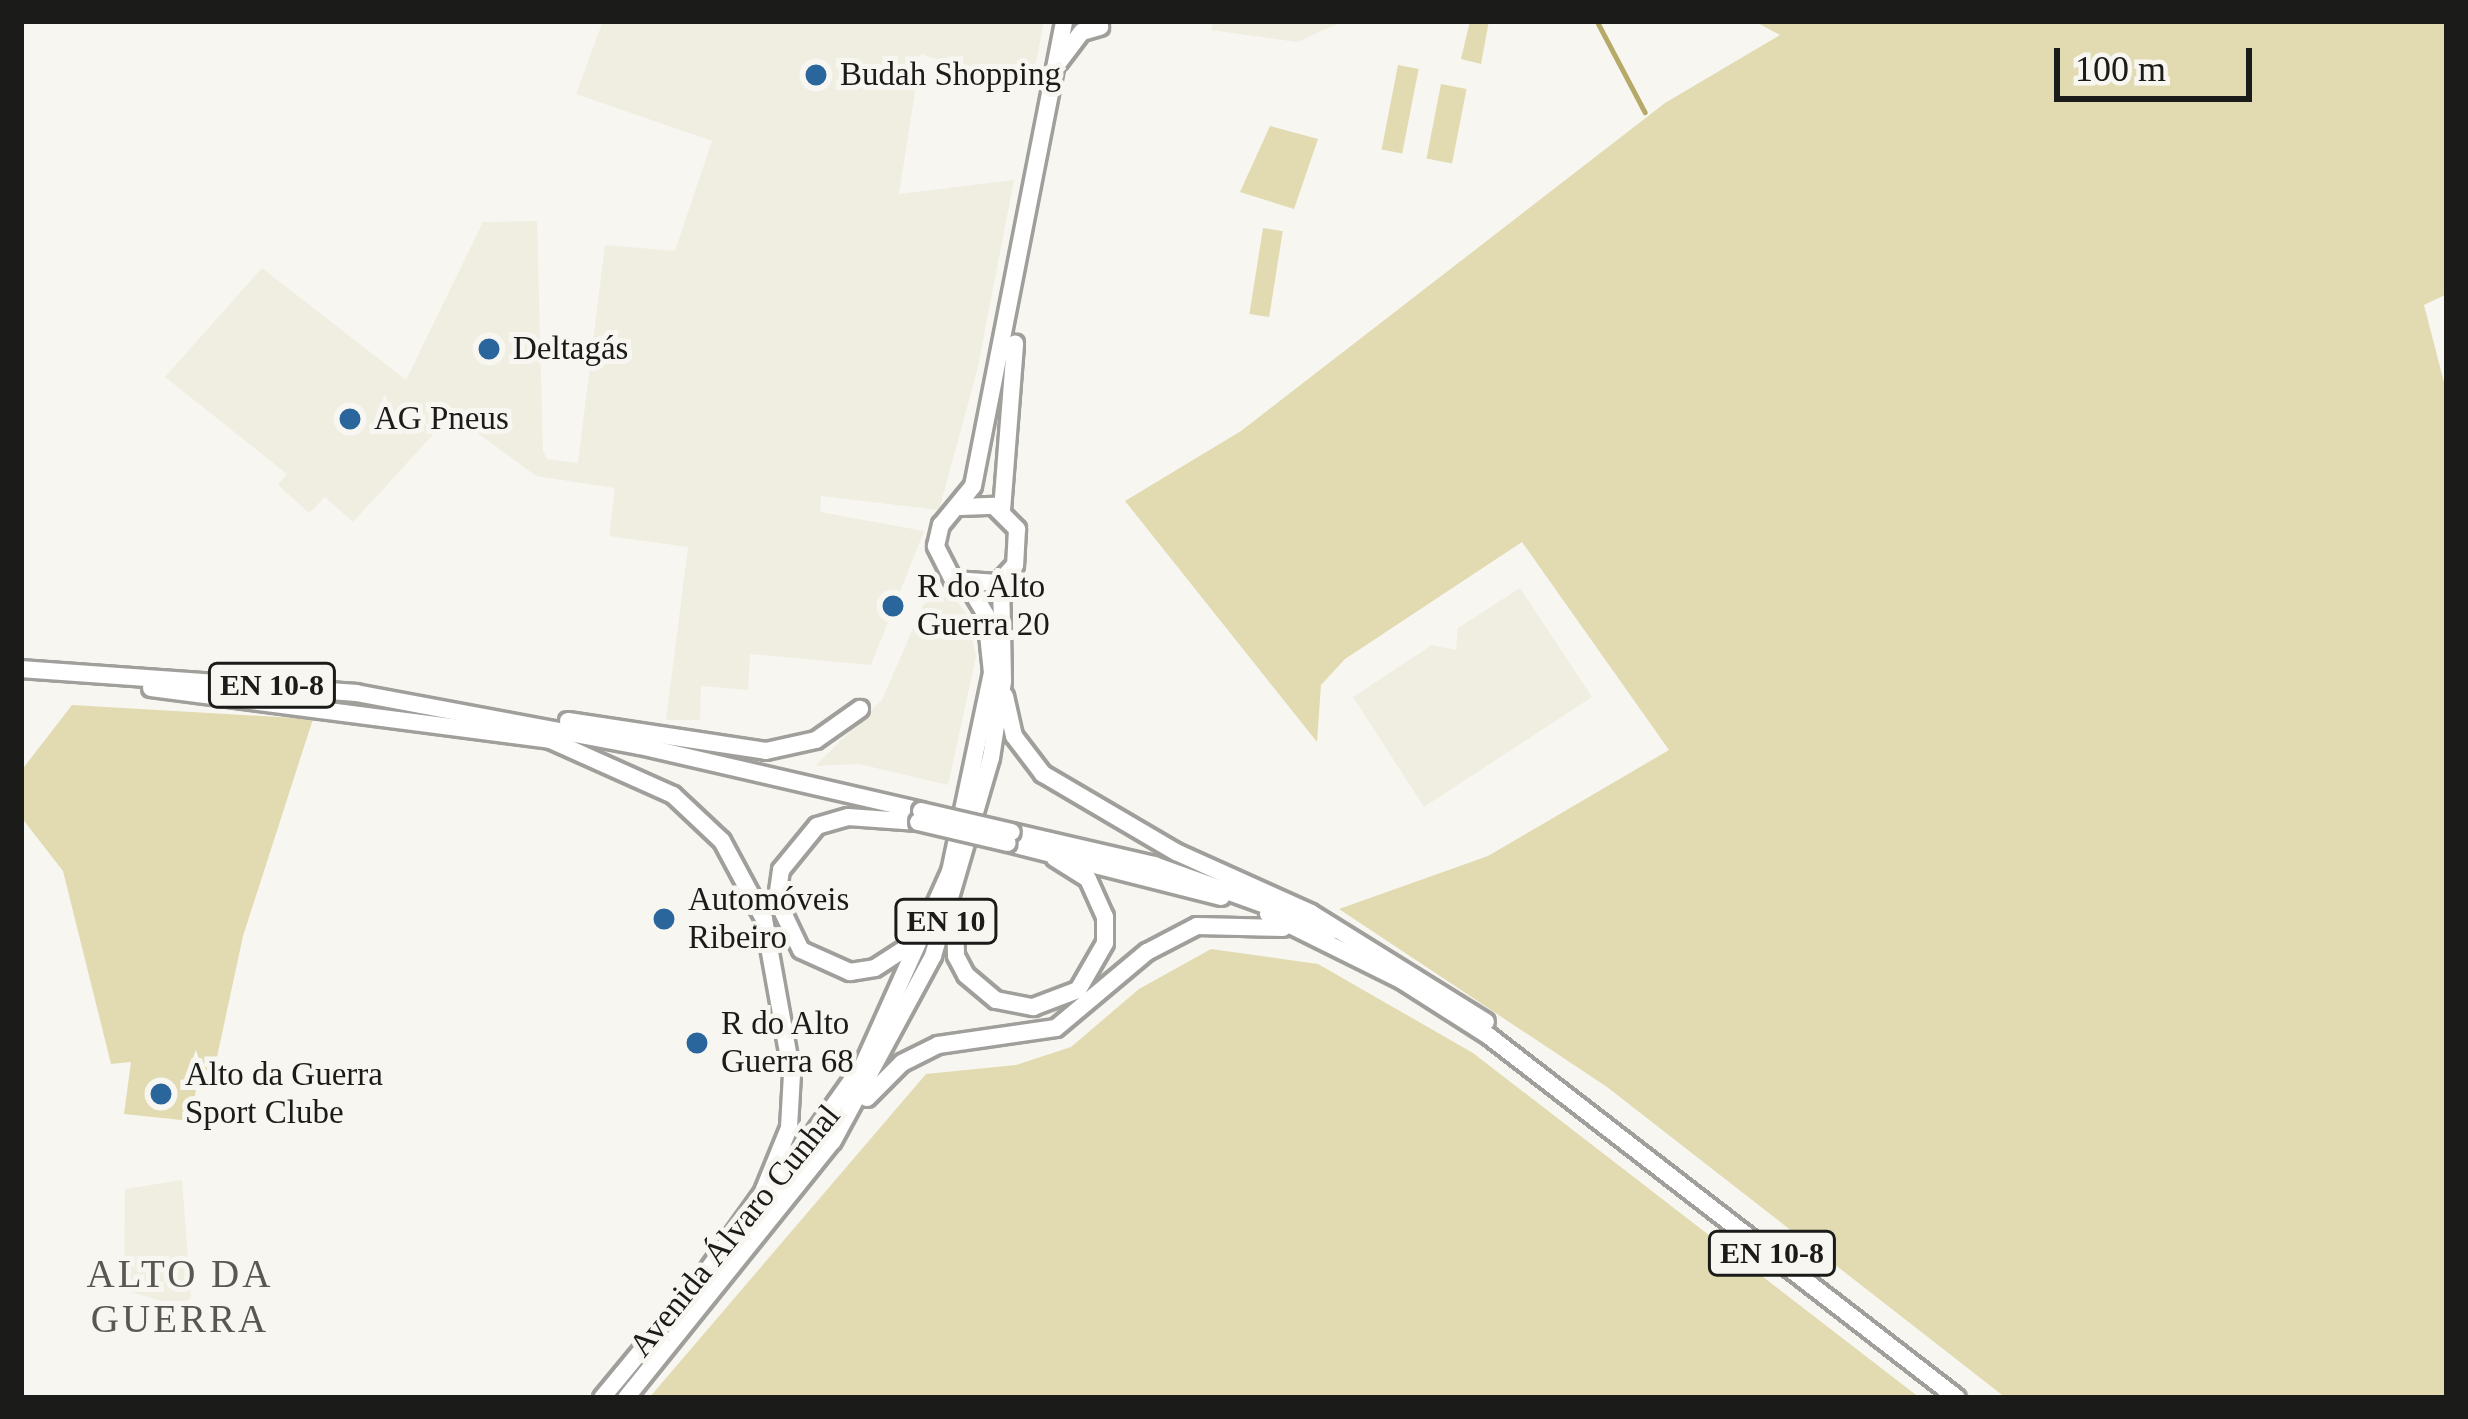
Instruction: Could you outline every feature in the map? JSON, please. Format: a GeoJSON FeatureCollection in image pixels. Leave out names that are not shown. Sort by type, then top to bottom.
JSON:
{"type":"FeatureCollection","features":[{"type":"Feature","properties":{"kind":"main road"},"geometry":{"type":"LineString","coordinates":[[1030,218],[1001,510],[1020,541],[1015,565],[1001,580],[969,586],[947,574],[936,546],[941,525],[973,486],[1030,218],[1064,21]]}},
{"type":"Feature","properties":{"kind":"main road"},"geometry":{"type":"LineString","coordinates":[[1055,68],[1076,38],[1100,27]]}},
{"type":"Feature","properties":{"kind":"main road"},"geometry":{"type":"LineString","coordinates":[[960,507],[1001,510]]}},
{"type":"Feature","properties":{"kind":"main road","name":"Avenida Álvaro Cunhal"},"geometry":{"type":"LineString","coordinates":[[626,1398],[833,1141],[933,956],[1003,681],[1001,580]]}},
{"type":"Feature","properties":{"kind":"main road","name":"Avenida Álvaro Cunhal"},"geometry":{"type":"LineString","coordinates":[[602,1398],[798,1162],[864,1064],[957,870],[992,673],[986,615],[969,586]]}},
{"type":"Feature","properties":{"kind":"main road","name":"EN 10-8"},"geometry":{"type":"LineString","coordinates":[[21,669],[230,680],[482,715],[919,817],[1154,865],[1332,937],[1486,1022],[1957,1398]]}},
{"type":"Feature","properties":{"kind":"main road","name":"EN 10-8"},"geometry":{"type":"LineString","coordinates":[[21,679],[231,693],[548,739],[727,772]]}},
{"type":"Feature","properties":{"kind":"main road"},"geometry":{"type":"LineString","coordinates":[[1003,681],[1014,736],[1043,774],[1332,937]]}},
{"type":"Feature","properties":{"kind":"main road"},"geometry":{"type":"LineString","coordinates":[[482,715],[766,751],[816,740],[860,710]]}},
{"type":"Feature","properties":{"kind":"main road"},"geometry":{"type":"LineString","coordinates":[[548,739],[643,776],[703,820],[753,890],[792,1074],[788,1128],[762,1194],[710,1268]]}},
{"type":"Feature","properties":{"kind":"main road"},"geometry":{"type":"LineString","coordinates":[[919,817],[848,817],[817,826],[781,870],[777,900],[785,930],[824,965],[875,968],[906,948],[957,870]]}},
{"type":"Feature","properties":{"kind":"main road"},"geometry":{"type":"LineString","coordinates":[[957,870],[953,938],[965,975],[1013,1006],[1052,1004],[1078,990],[1105,943],[1100,899],[1069,865],[1010,837]]}},
{"type":"Feature","properties":{"kind":"main road"},"geometry":{"type":"LineString","coordinates":[[833,1141],[886,1076],[915,1055],[962,1040],[1056,1028],[1147,952],[1197,926],[1268,924],[1332,937]]}},
{"type":"Feature","properties":{"kind":"shaded area"},"geometry":{"type":"Polygon","coordinates":[[[603,21],[1044,21],[1031,89],[921,54],[899,194],[1014,180],[977,371],[939,510],[821,496],[820,512],[924,531],[871,665],[750,654],[748,690],[701,686],[700,720],[666,720],[688,547],[609,536],[615,488],[536,476],[452,414],[353,522],[325,497],[309,513],[278,485],[287,474],[165,377],[262,268],[406,380],[483,222],[537,221],[543,451],[547,459],[578,463],[605,245],[675,251],[712,141],[576,94],[603,21]]]}},
{"type":"Feature","properties":{"kind":"shaded area"},"geometry":{"type":"Polygon","coordinates":[[[1213,21],[1344,21],[1297,42],[1211,30],[1213,21]]]}},
{"type":"Feature","properties":{"kind":"shaded area"},"geometry":{"type":"Polygon","coordinates":[[[1470,21],[1489,21],[1481,64],[1461,59],[1470,21]]]}},
{"type":"Feature","properties":{"kind":"shaded area"},"geometry":{"type":"Polygon","coordinates":[[[1754,21],[2447,21],[2447,294],[2424,305],[2447,394],[2447,1398],[2006,1398],[1607,1087],[1339,909],[1488,856],[1669,750],[1522,542],[1345,659],[1321,685],[1317,742],[1125,501],[1241,431],[1665,103],[1780,35],[1754,21]]]}},
{"type":"Feature","properties":{"kind":"shaded area"},"geometry":{"type":"Polygon","coordinates":[[[1398,65],[1419,69],[1402,153],[1382,149],[1398,65]]]}},
{"type":"Feature","properties":{"kind":"shaded area"},"geometry":{"type":"Polygon","coordinates":[[[1441,84],[1467,89],[1452,164],[1426,159],[1441,84]]]}},
{"type":"Feature","properties":{"kind":"shaded area"},"geometry":{"type":"Polygon","coordinates":[[[1270,126],[1318,139],[1294,209],[1240,192],[1270,126]]]}},
{"type":"Feature","properties":{"kind":"shaded area"},"geometry":{"type":"Polygon","coordinates":[[[1263,228],[1283,231],[1269,317],[1249,314],[1263,228]]]}},
{"type":"Feature","properties":{"kind":"shaded area"},"geometry":{"type":"Polygon","coordinates":[[[1520,588],[1592,697],[1424,807],[1353,697],[1432,645],[1456,650],[1458,628],[1520,588]]]}},
{"type":"Feature","properties":{"kind":"shaded area"},"geometry":{"type":"Polygon","coordinates":[[[938,595],[954,598],[967,614],[976,657],[948,785],[859,764],[815,766],[882,700],[923,605],[938,595]]]}},
{"type":"Feature","properties":{"kind":"shaded area"},"geometry":{"type":"Polygon","coordinates":[[[72,705],[313,719],[243,936],[214,1071],[199,1070],[191,1121],[124,1114],[131,1062],[111,1064],[63,871],[21,817],[21,771],[72,705]]]}},
{"type":"Feature","properties":{"kind":"shaded area"},"geometry":{"type":"Polygon","coordinates":[[[1211,949],[1318,964],[1473,1053],[1920,1398],[649,1398],[926,1074],[1016,1065],[1071,1047],[1139,989],[1211,949]]]}},
{"type":"Feature","properties":{"kind":"shaded area"},"geometry":{"type":"Polygon","coordinates":[[[182,1180],[191,1298],[179,1306],[124,1290],[125,1189],[182,1180]]]}},
{"type":"Feature","properties":{"kind":"waterway"},"geometry":{"type":"LineString","coordinates":[[1597,21],[1645,112]]}},
{"type":"Feature","properties":{"kind":"place","name":"Budah Shopping"},"geometry":{"type":"Point","coordinates":[816,75]}},
{"type":"Feature","properties":{"kind":"place","name":"Deltagás"},"geometry":{"type":"Point","coordinates":[489,349]}},
{"type":"Feature","properties":{"kind":"place","name":"AG Pneus"},"geometry":{"type":"Point","coordinates":[350,419]}},
{"type":"Feature","properties":{"kind":"place","name":"R do Alto Guerra 20"},"geometry":{"type":"Point","coordinates":[893,606]}},
{"type":"Feature","properties":{"kind":"place","name":"Automóveis Ribeiro"},"geometry":{"type":"Point","coordinates":[664,919]}},
{"type":"Feature","properties":{"kind":"place","name":"R do Alto Guerra 68"},"geometry":{"type":"Point","coordinates":[697,1043]}},
{"type":"Feature","properties":{"kind":"place","name":"Alto da Guerra Sport Clube"},"geometry":{"type":"Point","coordinates":[161,1094]}},
{"type":"Feature","properties":{"kind":"district","name":"ALTO DA GUERRA"},"geometry":{"type":"Point","coordinates":[180,1298]}}]}
